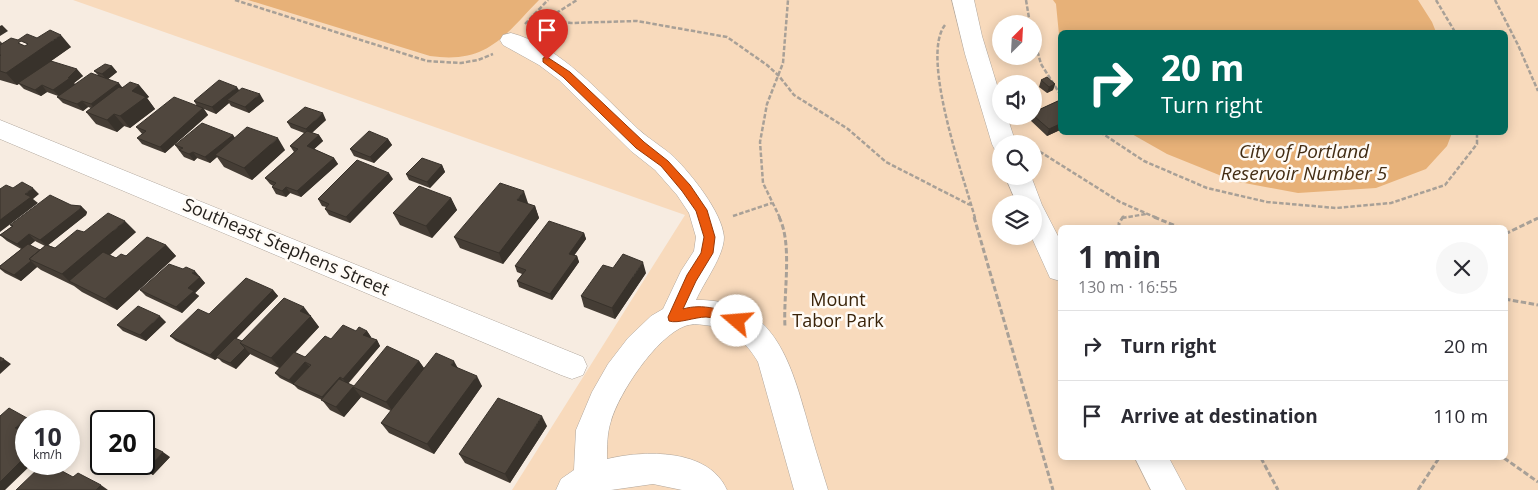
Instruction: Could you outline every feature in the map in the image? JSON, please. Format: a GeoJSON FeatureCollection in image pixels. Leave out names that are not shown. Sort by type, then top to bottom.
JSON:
{"type":"FeatureCollection","features":[{"type":"Feature","properties":{"kind":"street"},"geometry":{"type":"LineString","coordinates":[[964,0],[967,23],[1001,135]]}},
{"type":"Feature","properties":{"kind":"street"},"geometry":{"type":"LineString","coordinates":[[512,40],[547,60],[566,75],[640,145],[664,163],[701,210],[710,237],[707,253],[691,279],[674,317]]}},
{"type":"Feature","properties":{"kind":"street","name":"Southeast Stephens Street"},"geometry":{"type":"LineString","coordinates":[[0,129],[572,366]]}},
{"type":"Feature","properties":{"kind":"street"},"geometry":{"type":"LineString","coordinates":[[1042,231],[1058,266]]}},
{"type":"Feature","properties":{"kind":"street"},"geometry":{"type":"LineString","coordinates":[[710,490],[690,476],[671,469],[656,468],[639,468],[582,484],[597,415],[620,372],[652,334],[674,317],[697,312],[722,315],[743,324],[757,336],[766,348],[778,374],[811,490]]}},
{"type":"Feature","properties":{"kind":"street"},"geometry":{"type":"LineString","coordinates":[[1152,460],[1169,490]]}},
{"type":"Feature","properties":{"kind":"path"},"geometry":{"type":"LineString","coordinates":[[235,0],[442,63],[458,63],[488,56],[501,49],[512,40],[548,0]]}},
{"type":"Feature","properties":{"kind":"path"},"geometry":{"type":"LineString","coordinates":[[512,40],[577,0]]}},
{"type":"Feature","properties":{"kind":"path"},"geometry":{"type":"LineString","coordinates":[[786,328],[784,306],[786,242],[782,224],[763,183],[760,142],[767,104],[779,76],[786,52],[788,0]]}},
{"type":"Feature","properties":{"kind":"path"},"geometry":{"type":"LineString","coordinates":[[1026,0],[1028,15]]}},
{"type":"Feature","properties":{"kind":"path"},"geometry":{"type":"LineString","coordinates":[[1436,0],[1454,30]]}},
{"type":"Feature","properties":{"kind":"path"},"geometry":{"type":"LineString","coordinates":[[1495,0],[1518,45],[1538,91]]}},
{"type":"Feature","properties":{"kind":"path"},"geometry":{"type":"LineString","coordinates":[[548,19],[572,23],[637,21],[727,38],[746,48],[779,76],[794,95],[848,129],[886,162],[970,205]]}},
{"type":"Feature","properties":{"kind":"path"},"geometry":{"type":"LineString","coordinates":[[967,23],[951,23],[942,27],[939,37],[937,64],[939,88],[970,205],[1054,490]]}},
{"type":"Feature","properties":{"kind":"path"},"geometry":{"type":"LineString","coordinates":[[1042,65],[1058,91]]}},
{"type":"Feature","properties":{"kind":"path"},"geometry":{"type":"LineString","coordinates":[[1105,135],[1144,161],[1207,188],[1267,202],[1336,208],[1392,204],[1445,185],[1477,144],[1477,135]]}},
{"type":"Feature","properties":{"kind":"path"},"geometry":{"type":"LineString","coordinates":[[1042,153],[1120,202],[1174,225]]}},
{"type":"Feature","properties":{"kind":"path"},"geometry":{"type":"LineString","coordinates":[[707,224],[772,203]]}},
{"type":"Feature","properties":{"kind":"path"},"geometry":{"type":"LineString","coordinates":[[1119,225],[1120,219],[1126,215],[1147,214]]}},
{"type":"Feature","properties":{"kind":"path"},"geometry":{"type":"LineString","coordinates":[[1508,233],[1538,218]]}},
{"type":"Feature","properties":{"kind":"path"},"geometry":{"type":"LineString","coordinates":[[1508,300],[1538,305]]}},
{"type":"Feature","properties":{"kind":"path"},"geometry":{"type":"LineString","coordinates":[[1262,460],[1278,490]]}},
{"type":"Feature","properties":{"kind":"path"},"geometry":{"type":"LineString","coordinates":[[1418,490],[1438,460]]}},
{"type":"Feature","properties":{"kind":"path"},"geometry":{"type":"LineString","coordinates":[[1507,460],[1538,482]]}},
{"type":"Feature","properties":{"kind":"green space","name":"Mount Tabor Park"},"geometry":{"type":"Polygon","coordinates":[[[73,0],[1538,0],[1538,490],[512,490],[685,215],[73,0]]]}},
{"type":"Feature","properties":{"kind":"water"},"geometry":{"type":"Polygon","coordinates":[[[248,0],[539,0],[504,36],[492,45],[480,52],[466,56],[450,57],[430,56],[248,0]]]}},
{"type":"Feature","properties":{"kind":"water"},"geometry":{"type":"Polygon","coordinates":[[[1053,0],[1418,0],[1435,30],[1059,30],[1056,4],[1053,0]]]}},
{"type":"Feature","properties":{"kind":"water","name":"City of Portland Reservoir Number 5"},"geometry":{"type":"Polygon","coordinates":[[[1134,135],[1451,135],[1447,146],[1426,169],[1376,188],[1298,193],[1234,181],[1167,154],[1134,135]]]}},
{"type":"Feature","properties":{"kind":"building"},"geometry":{"type":"Polygon","coordinates":[[[50,30],[61,35],[6,73],[0,71],[0,45],[11,38],[18,40],[27,34],[37,38],[50,30]],[[21,41],[18,43],[25,46],[28,44],[21,41]]]}},
{"type":"Feature","properties":{"kind":"building"},"geometry":{"type":"Polygon","coordinates":[[[51,61],[77,69],[68,78],[70,78],[53,90],[42,85],[35,90],[18,83],[51,61]]]}},
{"type":"Feature","properties":{"kind":"building"},"geometry":{"type":"Polygon","coordinates":[[[105,64],[112,66],[102,74],[94,71],[105,64]]]}},
{"type":"Feature","properties":{"kind":"building"},"geometry":{"type":"Polygon","coordinates":[[[91,73],[119,83],[91,104],[82,101],[77,104],[57,97],[91,73]]]}},
{"type":"Feature","properties":{"kind":"building"},"geometry":{"type":"Polygon","coordinates":[[[1047,77],[1055,84],[1049,87],[1042,80],[1047,77]]]}},
{"type":"Feature","properties":{"kind":"building"},"geometry":{"type":"Polygon","coordinates":[[[219,80],[237,87],[212,107],[194,101],[219,80]]]}},
{"type":"Feature","properties":{"kind":"building"},"geometry":{"type":"Polygon","coordinates":[[[130,82],[139,85],[132,91],[146,97],[120,116],[114,114],[107,120],[86,112],[119,87],[122,88],[130,82]]]}},
{"type":"Feature","properties":{"kind":"building"},"geometry":{"type":"Polygon","coordinates":[[[242,88],[260,94],[245,107],[227,100],[242,88]]]}},
{"type":"Feature","properties":{"kind":"building"},"geometry":{"type":"Polygon","coordinates":[[[174,97],[203,108],[160,147],[137,138],[146,131],[136,127],[174,97]]]}},
{"type":"Feature","properties":{"kind":"building"},"geometry":{"type":"Polygon","coordinates":[[[1058,101],[1058,125],[1049,129],[1042,123],[1042,108],[1058,101]]]}},
{"type":"Feature","properties":{"kind":"building"},"geometry":{"type":"Polygon","coordinates":[[[305,107],[323,113],[306,129],[287,122],[305,107]]]}},
{"type":"Feature","properties":{"kind":"building"},"geometry":{"type":"Polygon","coordinates":[[[202,123],[233,135],[205,157],[193,152],[189,154],[179,150],[183,148],[175,145],[202,123]]]}},
{"type":"Feature","properties":{"kind":"building"},"geometry":{"type":"Polygon","coordinates":[[[247,127],[278,138],[244,168],[215,155],[247,127]]]}},
{"type":"Feature","properties":{"kind":"building"},"geometry":{"type":"Polygon","coordinates":[[[307,131],[319,135],[307,146],[334,158],[297,191],[286,187],[282,191],[272,187],[276,183],[265,178],[298,149],[290,146],[307,131]]]}},
{"type":"Feature","properties":{"kind":"building"},"geometry":{"type":"Polygon","coordinates":[[[369,131],[388,139],[370,157],[350,149],[369,131]]]}},
{"type":"Feature","properties":{"kind":"building"},"geometry":{"type":"Polygon","coordinates":[[[422,158],[442,165],[427,182],[406,174],[422,158]]]}},
{"type":"Feature","properties":{"kind":"building"},"geometry":{"type":"Polygon","coordinates":[[[357,160],[389,173],[346,217],[325,209],[329,204],[318,199],[357,160]]]}},
{"type":"Feature","properties":{"kind":"building"},"geometry":{"type":"Polygon","coordinates":[[[22,182],[33,188],[25,194],[31,197],[0,220],[0,189],[6,185],[13,188],[22,182]]]}},
{"type":"Feature","properties":{"kind":"building"},"geometry":{"type":"Polygon","coordinates":[[[500,183],[524,191],[517,200],[535,206],[499,253],[454,237],[500,183]]]}},
{"type":"Feature","properties":{"kind":"building"},"geometry":{"type":"Polygon","coordinates":[[[419,186],[451,198],[426,226],[393,213],[419,186]]]}},
{"type":"Feature","properties":{"kind":"building"},"geometry":{"type":"Polygon","coordinates":[[[50,195],[71,205],[81,206],[80,209],[40,240],[29,234],[17,244],[0,235],[13,226],[10,225],[50,195]]]}},
{"type":"Feature","properties":{"kind":"building"},"geometry":{"type":"Polygon","coordinates":[[[108,213],[125,221],[62,274],[29,259],[46,245],[55,248],[77,230],[84,232],[108,213]]]}},
{"type":"Feature","properties":{"kind":"building"},"geometry":{"type":"Polygon","coordinates":[[[549,221],[584,233],[569,254],[577,256],[550,294],[517,281],[526,270],[515,266],[549,221]]]}},
{"type":"Feature","properties":{"kind":"building"},"geometry":{"type":"Polygon","coordinates":[[[147,237],[166,245],[105,299],[69,281],[103,252],[116,258],[121,254],[126,256],[147,237]]]}},
{"type":"Feature","properties":{"kind":"building"},"geometry":{"type":"Polygon","coordinates":[[[28,244],[40,250],[29,259],[31,261],[14,275],[0,268],[0,266],[28,244]]]}},
{"type":"Feature","properties":{"kind":"building"},"geometry":{"type":"Polygon","coordinates":[[[623,254],[643,262],[612,308],[581,296],[603,265],[613,268],[623,254]]]}},
{"type":"Feature","properties":{"kind":"building"},"geometry":{"type":"Polygon","coordinates":[[[169,264],[183,269],[186,267],[195,271],[192,273],[200,277],[188,288],[194,291],[176,307],[140,290],[169,264]]]}},
{"type":"Feature","properties":{"kind":"building"},"geometry":{"type":"Polygon","coordinates":[[[246,278],[273,290],[210,355],[170,336],[198,309],[209,314],[246,278]]]}},
{"type":"Feature","properties":{"kind":"building"},"geometry":{"type":"Polygon","coordinates":[[[284,298],[304,307],[300,311],[311,316],[271,358],[240,343],[284,298]]]}},
{"type":"Feature","properties":{"kind":"building"},"geometry":{"type":"Polygon","coordinates":[[[138,306],[160,316],[140,335],[117,325],[138,306]]]}},
{"type":"Feature","properties":{"kind":"building"},"geometry":{"type":"Polygon","coordinates":[[[343,325],[356,331],[359,327],[367,331],[363,335],[377,340],[343,379],[340,377],[322,397],[293,384],[311,365],[305,362],[289,380],[275,373],[294,352],[305,357],[325,336],[331,339],[343,325]]]}},
{"type":"Feature","properties":{"kind":"building"},"geometry":{"type":"Polygon","coordinates":[[[235,338],[242,341],[240,343],[245,348],[230,363],[216,357],[235,338]]]}},
{"type":"Feature","properties":{"kind":"building"},"geometry":{"type":"Polygon","coordinates":[[[387,346],[419,361],[386,402],[353,387],[336,407],[321,400],[339,379],[354,386],[387,346]]]}},
{"type":"Feature","properties":{"kind":"building"},"geometry":{"type":"Polygon","coordinates":[[[436,353],[454,361],[451,365],[477,376],[427,444],[381,423],[436,353]]]}},
{"type":"Feature","properties":{"kind":"building"},"geometry":{"type":"Polygon","coordinates":[[[498,398],[542,416],[505,474],[459,454],[498,398]]]}},
{"type":"Feature","properties":{"kind":"building"},"geometry":{"type":"Polygon","coordinates":[[[9,408],[15,411],[15,467],[0,482],[0,416],[9,408]]]}},
{"type":"Feature","properties":{"kind":"building"},"geometry":{"type":"Polygon","coordinates":[[[155,448],[163,452],[155,460],[155,448]]]}},
{"type":"Feature","properties":{"kind":"building"},"geometry":{"type":"Polygon","coordinates":[[[80,474],[101,485],[96,490],[16,490],[32,475],[69,475],[73,477],[80,474]]]}},
{"type":"Feature","properties":{"kind":"route"},"geometry":{"type":"LineString","coordinates":[[547,60],[566,75],[640,145],[664,163],[686,188],[701,210],[710,237],[707,253],[691,279],[674,317],[688,313],[706,312],[722,315],[737,321]]}}]}
